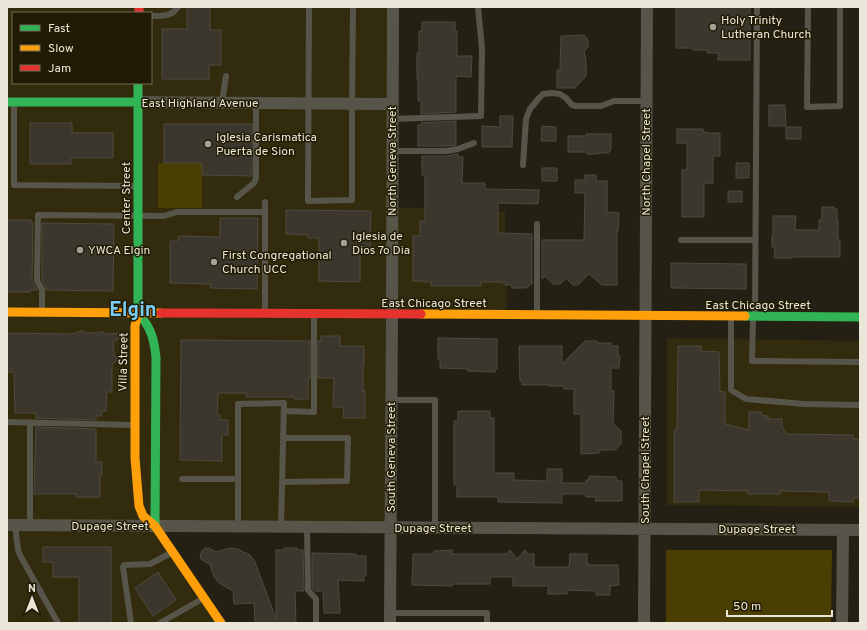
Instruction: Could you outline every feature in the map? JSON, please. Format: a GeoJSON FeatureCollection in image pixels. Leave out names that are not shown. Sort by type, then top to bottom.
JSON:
{"type":"FeatureCollection","features":[{"type":"Feature","properties":{"kind":"main road","name":"Center Street"},"geometry":{"type":"LineString","coordinates":[[138,84],[138,313]]}},
{"type":"Feature","properties":{"kind":"main road","name":"East Highland Avenue"},"geometry":{"type":"LineString","coordinates":[[11,102],[138,102]]}},
{"type":"Feature","properties":{"kind":"main road","name":"East Chicago Street"},"geometry":{"type":"LineString","coordinates":[[7,312],[860,317]]}},
{"type":"Feature","properties":{"kind":"main road","name":"Villa Street"},"geometry":{"type":"LineString","coordinates":[[138,313],[135,326],[134,425],[139,506],[143,516],[155,526],[220,623]]}},
{"type":"Feature","properties":{"kind":"main road"},"geometry":{"type":"LineString","coordinates":[[138,313],[146,321],[150,329],[156,357],[155,526]]}},
{"type":"Feature","properties":{"kind":"street","name":"North Geneva Street"},"geometry":{"type":"LineString","coordinates":[[392,314],[393,7]]}},
{"type":"Feature","properties":{"kind":"street","name":"North Chapel Street"},"geometry":{"type":"LineString","coordinates":[[645,316],[647,7]]}},
{"type":"Feature","properties":{"kind":"street","name":"East Highland Avenue"},"geometry":{"type":"LineString","coordinates":[[138,102],[392,104]]}},
{"type":"Feature","properties":{"kind":"street","name":"South Geneva Street"},"geometry":{"type":"LineString","coordinates":[[390,618],[392,314]]}},
{"type":"Feature","properties":{"kind":"street","name":"South Chapel Street"},"geometry":{"type":"LineString","coordinates":[[644,623],[645,316]]}},
{"type":"Feature","properties":{"kind":"street","name":"Dupage Street"},"geometry":{"type":"LineString","coordinates":[[11,525],[860,530]]}},
{"type":"Feature","properties":{"kind":"street"},"geometry":{"type":"LineString","coordinates":[[842,530],[842,623]]}},
{"type":"Feature","properties":{"kind":"lane"},"geometry":{"type":"LineString","coordinates":[[152,16],[167,16],[174,12],[178,7]]}},
{"type":"Feature","properties":{"kind":"lane"},"geometry":{"type":"LineString","coordinates":[[309,7],[308,201],[352,200],[353,7]]}},
{"type":"Feature","properties":{"kind":"lane"},"geometry":{"type":"LineString","coordinates":[[392,119],[481,116],[482,49],[478,7]]}},
{"type":"Feature","properties":{"kind":"lane"},"geometry":{"type":"LineString","coordinates":[[756,7],[755,240],[752,361],[860,362]]}},
{"type":"Feature","properties":{"kind":"lane"},"geometry":{"type":"LineString","coordinates":[[808,7],[807,107],[840,106],[840,7]]}},
{"type":"Feature","properties":{"kind":"lane"},"geometry":{"type":"LineString","coordinates":[[222,102],[226,76]]}},
{"type":"Feature","properties":{"kind":"lane"},"geometry":{"type":"LineString","coordinates":[[523,165],[526,119],[530,108],[543,94],[560,94],[572,105],[576,106],[601,106],[614,101],[646,101]]}},
{"type":"Feature","properties":{"kind":"lane"},"geometry":{"type":"LineString","coordinates":[[11,102],[14,185],[138,186]]}},
{"type":"Feature","properties":{"kind":"lane"},"geometry":{"type":"LineString","coordinates":[[237,197],[254,183],[256,178],[256,103]]}},
{"type":"Feature","properties":{"kind":"lane"},"geometry":{"type":"LineString","coordinates":[[392,151],[447,151],[458,149],[474,143]]}},
{"type":"Feature","properties":{"kind":"lane"},"geometry":{"type":"LineString","coordinates":[[265,202],[265,314]]}},
{"type":"Feature","properties":{"kind":"lane"},"geometry":{"type":"LineString","coordinates":[[42,312],[42,290],[37,280],[38,214],[164,216],[177,212],[265,212]]}},
{"type":"Feature","properties":{"kind":"lane"},"geometry":{"type":"LineString","coordinates":[[537,224],[537,315]]}},
{"type":"Feature","properties":{"kind":"lane"},"geometry":{"type":"LineString","coordinates":[[681,240],[755,240]]}},
{"type":"Feature","properties":{"kind":"lane"},"geometry":{"type":"LineString","coordinates":[[284,411],[314,412],[314,314]]}},
{"type":"Feature","properties":{"kind":"lane"},"geometry":{"type":"LineString","coordinates":[[731,316],[731,390],[746,399],[804,404],[860,405]]}},
{"type":"Feature","properties":{"kind":"lane"},"geometry":{"type":"LineString","coordinates":[[392,400],[435,400],[435,528]]}},
{"type":"Feature","properties":{"kind":"lane"},"geometry":{"type":"LineString","coordinates":[[238,527],[238,404],[284,403],[281,527]]}},
{"type":"Feature","properties":{"kind":"lane"},"geometry":{"type":"LineString","coordinates":[[7,422],[134,425]]}},
{"type":"Feature","properties":{"kind":"lane"},"geometry":{"type":"LineString","coordinates":[[30,422],[30,525]]}},
{"type":"Feature","properties":{"kind":"lane"},"geometry":{"type":"LineString","coordinates":[[282,482],[346,481],[348,438],[283,438]]}},
{"type":"Feature","properties":{"kind":"lane"},"geometry":{"type":"LineString","coordinates":[[182,479],[238,479]]}},
{"type":"Feature","properties":{"kind":"lane"},"geometry":{"type":"LineString","coordinates":[[11,525],[21,558],[58,623]]}},
{"type":"Feature","properties":{"kind":"lane"},"geometry":{"type":"LineString","coordinates":[[307,527],[308,590],[316,599],[316,623]]}},
{"type":"Feature","properties":{"kind":"lane"},"geometry":{"type":"LineString","coordinates":[[131,623],[123,567],[124,565],[150,564],[172,553]]}},
{"type":"Feature","properties":{"kind":"lane"},"geometry":{"type":"LineString","coordinates":[[160,623],[203,598]]}},
{"type":"Feature","properties":{"kind":"lane"},"geometry":{"type":"LineString","coordinates":[[390,618],[487,613],[487,623]]}},
{"type":"Feature","properties":{"kind":"shaded area"},"geometry":{"type":"Polygon","coordinates":[[[7,7],[393,7],[392,207],[505,212],[507,315],[393,314],[391,527],[155,526],[220,623],[7,623],[7,7]]]}},
{"type":"Feature","properties":{"kind":"shaded area"},"geometry":{"type":"Polygon","coordinates":[[[158,163],[202,163],[202,208],[158,208],[158,163]]]}},
{"type":"Feature","properties":{"kind":"shaded area"},"geometry":{"type":"Polygon","coordinates":[[[667,338],[860,341],[860,507],[667,505],[667,338]]]}},
{"type":"Feature","properties":{"kind":"shaded area"},"geometry":{"type":"Polygon","coordinates":[[[666,550],[832,550],[831,623],[666,623],[666,550]]]}},
{"type":"Feature","properties":{"kind":"building"},"geometry":{"type":"Polygon","coordinates":[[[187,7],[210,7],[210,30],[221,30],[221,65],[209,65],[209,79],[162,79],[162,29],[187,29],[187,7]]]}},
{"type":"Feature","properties":{"kind":"building","name":"Holy Trinity Lutheran Church"},"geometry":{"type":"Polygon","coordinates":[[[676,7],[750,7],[750,60],[718,60],[718,53],[707,53],[707,50],[693,50],[691,48],[676,48],[676,7]]]}},
{"type":"Feature","properties":{"kind":"building"},"geometry":{"type":"Polygon","coordinates":[[[422,22],[455,22],[455,31],[457,31],[457,56],[472,56],[471,77],[456,76],[456,112],[421,114],[421,101],[418,101],[417,53],[419,53],[419,31],[422,31],[422,22]]]}},
{"type":"Feature","properties":{"kind":"building"},"geometry":{"type":"Polygon","coordinates":[[[584,35],[588,40],[588,47],[584,51],[586,60],[586,76],[575,88],[557,88],[557,70],[560,70],[561,36],[584,35]]]}},
{"type":"Feature","properties":{"kind":"building"},"geometry":{"type":"Polygon","coordinates":[[[769,105],[785,105],[786,126],[769,126],[769,105]]]}},
{"type":"Feature","properties":{"kind":"building"},"geometry":{"type":"Polygon","coordinates":[[[500,116],[513,116],[512,147],[482,147],[482,126],[500,127],[500,116]]]}},
{"type":"Feature","properties":{"kind":"building"},"geometry":{"type":"Polygon","coordinates":[[[456,121],[456,145],[418,146],[418,125],[421,125],[421,123],[456,121]]]}},
{"type":"Feature","properties":{"kind":"building"},"geometry":{"type":"Polygon","coordinates":[[[30,123],[72,123],[72,133],[113,133],[113,158],[71,158],[71,164],[30,164],[30,123]]]}},
{"type":"Feature","properties":{"kind":"building","name":"Iglesia Carismatica Puerta de Sion"},"geometry":{"type":"Polygon","coordinates":[[[164,124],[252,124],[252,176],[202,175],[202,163],[164,163],[164,124]]]}},
{"type":"Feature","properties":{"kind":"building"},"geometry":{"type":"Polygon","coordinates":[[[542,126],[556,127],[556,141],[541,141],[542,126]]]}},
{"type":"Feature","properties":{"kind":"building"},"geometry":{"type":"Polygon","coordinates":[[[786,127],[801,127],[801,139],[786,139],[786,127]]]}},
{"type":"Feature","properties":{"kind":"building"},"geometry":{"type":"Polygon","coordinates":[[[677,129],[703,129],[703,132],[706,133],[720,133],[720,156],[713,156],[713,183],[704,183],[704,217],[682,217],[682,170],[687,170],[687,143],[677,143],[677,129]]]}},
{"type":"Feature","properties":{"kind":"building"},"geometry":{"type":"Polygon","coordinates":[[[586,134],[611,134],[611,150],[608,153],[598,154],[587,154],[587,152],[568,152],[568,136],[586,136],[586,134]]]}},
{"type":"Feature","properties":{"kind":"building"},"geometry":{"type":"Polygon","coordinates":[[[458,154],[458,157],[463,157],[462,183],[485,183],[485,189],[539,190],[538,204],[498,203],[498,233],[532,234],[532,284],[526,288],[512,288],[511,285],[505,285],[502,282],[481,282],[481,286],[431,286],[431,282],[413,281],[413,236],[420,236],[420,221],[425,221],[425,175],[422,175],[422,156],[447,156],[458,154]]]}},
{"type":"Feature","properties":{"kind":"building"},"geometry":{"type":"Polygon","coordinates":[[[736,163],[749,163],[749,178],[736,178],[736,163]]]}},
{"type":"Feature","properties":{"kind":"building"},"geometry":{"type":"Polygon","coordinates":[[[542,168],[557,168],[557,181],[542,181],[542,168]]]}},
{"type":"Feature","properties":{"kind":"building"},"geometry":{"type":"Polygon","coordinates":[[[585,175],[596,175],[596,181],[607,181],[607,212],[619,213],[617,231],[617,285],[602,285],[589,274],[578,285],[573,285],[566,278],[560,284],[553,284],[545,276],[542,279],[542,240],[584,240],[585,193],[575,193],[575,180],[585,180],[585,175]]]}},
{"type":"Feature","properties":{"kind":"building"},"geometry":{"type":"Polygon","coordinates":[[[728,191],[742,191],[742,202],[728,202],[728,191]]]}},
{"type":"Feature","properties":{"kind":"building"},"geometry":{"type":"Polygon","coordinates":[[[822,207],[834,207],[834,209],[837,209],[840,257],[774,258],[775,247],[772,247],[773,216],[796,216],[795,230],[819,230],[819,220],[822,220],[822,207]]]}},
{"type":"Feature","properties":{"kind":"building","name":"Iglesia de Dios 7o Dia"},"geometry":{"type":"Polygon","coordinates":[[[286,210],[371,211],[370,248],[360,248],[360,282],[319,281],[319,238],[308,238],[308,235],[286,234],[286,210]]]}},
{"type":"Feature","properties":{"kind":"building","name":"First Congregational Church UCC"},"geometry":{"type":"Polygon","coordinates":[[[220,218],[258,218],[257,289],[210,288],[211,284],[170,283],[170,241],[178,241],[178,236],[220,237],[220,218]]]}},
{"type":"Feature","properties":{"kind":"building"},"geometry":{"type":"Polygon","coordinates":[[[7,220],[31,220],[31,223],[33,223],[32,280],[37,290],[30,290],[30,292],[7,292],[7,220]]]}},
{"type":"Feature","properties":{"kind":"building","name":"YWCA Elgin"},"geometry":{"type":"Polygon","coordinates":[[[42,223],[114,224],[113,291],[46,290],[42,279],[42,223]]]}},
{"type":"Feature","properties":{"kind":"building"},"geometry":{"type":"Polygon","coordinates":[[[671,263],[746,264],[746,289],[671,288],[671,263]]]}},
{"type":"Feature","properties":{"kind":"building"},"geometry":{"type":"Polygon","coordinates":[[[80,331],[86,333],[104,332],[106,334],[124,333],[124,336],[113,342],[114,355],[119,359],[112,364],[112,392],[107,392],[106,411],[102,411],[101,416],[96,416],[96,420],[36,418],[36,413],[15,413],[14,372],[7,372],[7,333],[70,334],[80,331]]]}},
{"type":"Feature","properties":{"kind":"building"},"geometry":{"type":"Polygon","coordinates":[[[321,336],[340,336],[340,346],[364,346],[363,391],[365,391],[365,418],[343,418],[344,407],[333,407],[334,378],[318,378],[318,341],[321,341],[321,336]]]}},
{"type":"Feature","properties":{"kind":"building"},"geometry":{"type":"Polygon","coordinates":[[[438,338],[497,339],[497,369],[495,369],[495,372],[440,368],[440,359],[438,359],[438,338]]]}},
{"type":"Feature","properties":{"kind":"building"},"geometry":{"type":"Polygon","coordinates":[[[181,340],[310,341],[310,378],[308,378],[308,399],[294,399],[294,397],[246,397],[246,393],[218,393],[217,415],[220,415],[220,420],[228,420],[228,435],[222,435],[222,461],[180,460],[181,340]]]}},
{"type":"Feature","properties":{"kind":"building"},"geometry":{"type":"Polygon","coordinates":[[[585,341],[611,343],[611,346],[618,346],[618,356],[620,356],[619,368],[611,368],[611,391],[614,391],[613,423],[621,431],[621,444],[615,450],[599,450],[599,453],[581,454],[581,414],[574,414],[574,389],[564,389],[564,386],[522,385],[522,381],[520,381],[519,346],[562,346],[562,364],[585,341]]]}},
{"type":"Feature","properties":{"kind":"building"},"geometry":{"type":"Polygon","coordinates":[[[678,346],[701,346],[701,351],[719,352],[720,391],[725,392],[725,424],[749,430],[749,412],[761,412],[761,415],[768,416],[768,419],[782,419],[782,426],[787,434],[853,435],[853,439],[860,439],[860,498],[853,498],[853,502],[829,501],[829,492],[780,491],[780,494],[748,494],[748,491],[699,490],[699,502],[674,502],[674,430],[677,430],[678,346]]]}},
{"type":"Feature","properties":{"kind":"building"},"geometry":{"type":"Polygon","coordinates":[[[458,411],[490,411],[490,418],[494,418],[494,473],[514,473],[514,480],[547,481],[547,469],[562,469],[562,483],[586,483],[586,480],[589,480],[589,476],[616,477],[617,481],[622,481],[622,501],[595,501],[596,497],[586,497],[586,494],[562,494],[562,503],[498,502],[498,497],[457,497],[457,485],[454,485],[454,421],[458,421],[458,411]]]}},
{"type":"Feature","properties":{"kind":"building"},"geometry":{"type":"Polygon","coordinates":[[[36,427],[96,429],[96,462],[102,462],[102,475],[100,475],[100,497],[76,497],[76,494],[34,494],[36,427]]]}},
{"type":"Feature","properties":{"kind":"building"},"geometry":{"type":"Polygon","coordinates":[[[43,547],[111,547],[111,623],[79,623],[79,577],[53,577],[53,562],[43,562],[43,547]]]}},
{"type":"Feature","properties":{"kind":"building"},"geometry":{"type":"Polygon","coordinates":[[[205,548],[209,548],[216,552],[230,548],[237,549],[250,555],[255,562],[276,619],[276,550],[284,550],[284,548],[297,548],[297,550],[303,550],[304,591],[295,591],[296,623],[255,623],[254,603],[234,604],[233,591],[219,583],[214,577],[210,564],[201,559],[200,554],[205,548]]]}},
{"type":"Feature","properties":{"kind":"building"},"geometry":{"type":"Polygon","coordinates":[[[452,550],[452,554],[506,554],[510,550],[517,559],[525,550],[528,554],[534,554],[534,567],[569,567],[570,554],[587,554],[587,564],[589,565],[618,565],[619,585],[610,586],[610,595],[596,595],[596,591],[568,590],[567,594],[548,594],[548,586],[513,586],[513,577],[490,577],[490,584],[452,584],[452,586],[412,585],[413,554],[434,554],[434,551],[452,550]]]}},
{"type":"Feature","properties":{"kind":"building"},"geometry":{"type":"Polygon","coordinates":[[[312,553],[356,554],[356,556],[366,556],[366,576],[364,576],[364,581],[338,580],[340,613],[324,613],[323,591],[315,591],[312,588],[312,553]]]}},
{"type":"Feature","properties":{"kind":"building"},"geometry":{"type":"Polygon","coordinates":[[[158,572],[176,600],[153,616],[135,588],[158,572]]]}},
{"type":"Feature","properties":{"kind":"traffic: fast"},"geometry":{"type":"LineString","coordinates":[[137,318],[138,84]]}},
{"type":"Feature","properties":{"kind":"traffic: fast"},"geometry":{"type":"LineString","coordinates":[[7,102],[138,102]]}},
{"type":"Feature","properties":{"kind":"traffic: fast"},"geometry":{"type":"LineString","coordinates":[[138,313],[146,323],[151,334],[156,357],[155,526]]}},
{"type":"Feature","properties":{"kind":"traffic: fast"},"geometry":{"type":"LineString","coordinates":[[745,316],[860,317]]}},
{"type":"Feature","properties":{"kind":"traffic: slow"},"geometry":{"type":"LineString","coordinates":[[7,312],[161,313]]}},
{"type":"Feature","properties":{"kind":"traffic: slow"},"geometry":{"type":"LineString","coordinates":[[421,314],[745,316]]}},
{"type":"Feature","properties":{"kind":"traffic: slow"},"geometry":{"type":"LineString","coordinates":[[137,318],[135,326],[135,458],[139,506],[143,516],[155,526],[221,623]]}},
{"type":"Feature","properties":{"kind":"traffic: jam"},"geometry":{"type":"LineString","coordinates":[[139,7],[139,12]]}},
{"type":"Feature","properties":{"kind":"traffic: jam"},"geometry":{"type":"LineString","coordinates":[[161,313],[421,314]]}},
{"type":"Feature","properties":{"kind":"place","name":"Holy Trinity Lutheran Church"},"geometry":{"type":"Point","coordinates":[713,27]}},
{"type":"Feature","properties":{"kind":"place","name":"Iglesia Carismatica Puerta de Sion"},"geometry":{"type":"Point","coordinates":[208,144]}},
{"type":"Feature","properties":{"kind":"place","name":"Iglesia de Dios 7o Dia"},"geometry":{"type":"Point","coordinates":[344,243]}},
{"type":"Feature","properties":{"kind":"place","name":"YWCA Elgin"},"geometry":{"type":"Point","coordinates":[80,250]}},
{"type":"Feature","properties":{"kind":"place","name":"First Congregational Church UCC"},"geometry":{"type":"Point","coordinates":[214,262]}},
{"type":"Feature","properties":{"kind":"district","name":"Elgin"},"geometry":{"type":"Point","coordinates":[133,309]}}]}
